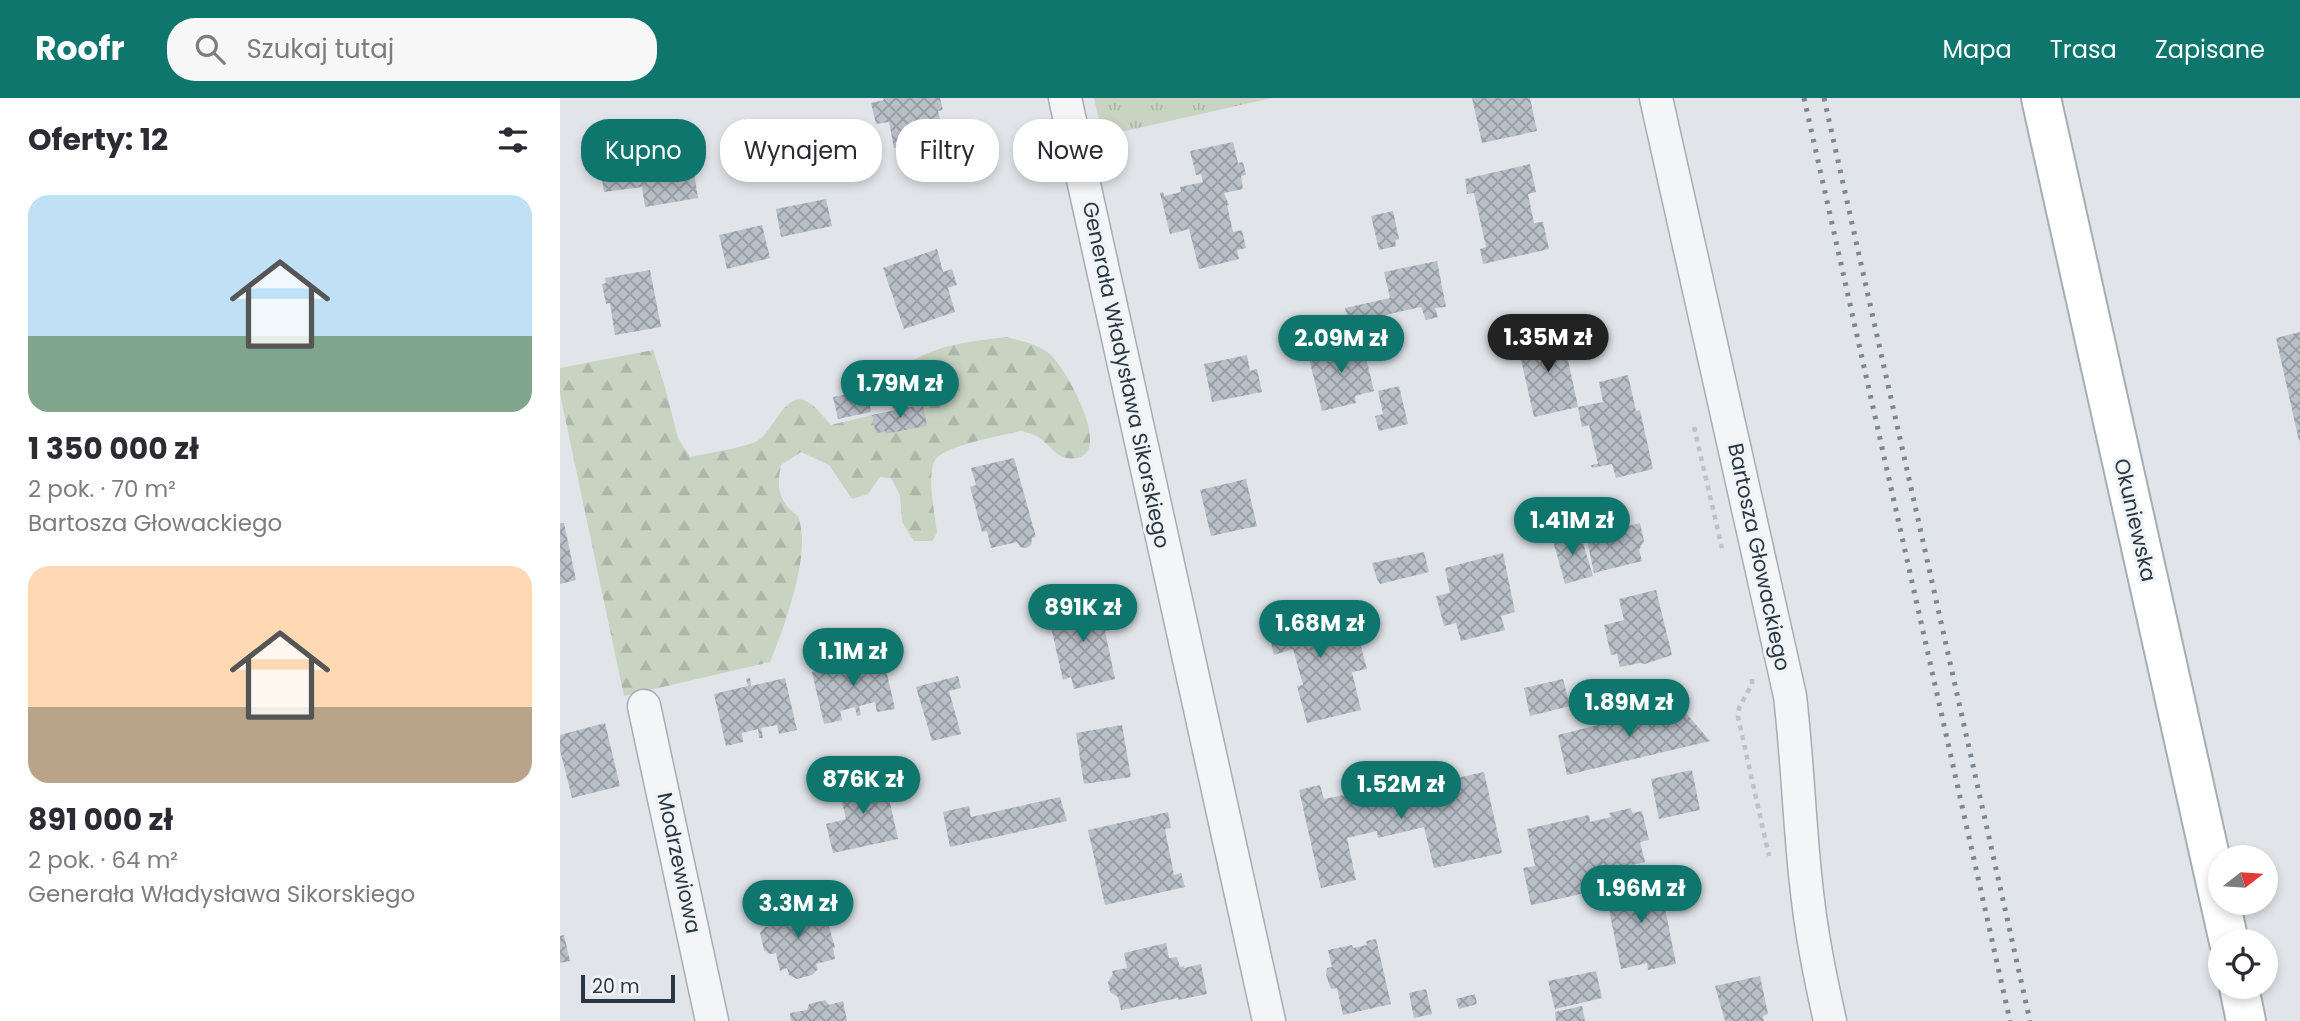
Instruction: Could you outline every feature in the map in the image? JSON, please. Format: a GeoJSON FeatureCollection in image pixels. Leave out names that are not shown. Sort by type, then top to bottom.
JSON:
{"type":"FeatureCollection","features":[{"type":"Feature","properties":{"kind":"main road","name":"Okuniewska"},"geometry":{"type":"LineString","coordinates":[[2041,98],[2226,929]]}},
{"type":"Feature","properties":{"kind":"main road"},"geometry":{"type":"LineString","coordinates":[[2241,999],[2246,1021]]}},
{"type":"Feature","properties":{"kind":"street","name":"Generała Władysława Sikorskiego"},"geometry":{"type":"LineString","coordinates":[[1065,98],[1269,1021]]}},
{"type":"Feature","properties":{"kind":"street","name":"Bartosza Głowackiego"},"geometry":{"type":"LineString","coordinates":[[1656,98],[1790,696],[1806,881],[1815,951],[1830,1021]]}},
{"type":"Feature","properties":{"kind":"street","name":"Modrzewiowa"},"geometry":{"type":"LineString","coordinates":[[644,706],[712,1021]]}},
{"type":"Feature","properties":{"kind":"path"},"geometry":{"type":"LineString","coordinates":[[1693,422],[1722,550]]}},
{"type":"Feature","properties":{"kind":"path"},"geometry":{"type":"LineString","coordinates":[[1751,676],[1752,684],[1739,708],[1738,717],[1770,861]]}},
{"type":"Feature","properties":{"kind":"green space"},"geometry":{"type":"Polygon","coordinates":[[[1094,98],[1272,98],[1128,130],[1128,119],[1099,119],[1094,98]]]}},
{"type":"Feature","properties":{"kind":"green space"},"geometry":{"type":"Polygon","coordinates":[[[1006,337],[1041,348],[1058,363],[1083,409],[1090,441],[1087,452],[1077,458],[1065,458],[1039,437],[1021,431],[948,451],[939,456],[932,469],[931,487],[937,533],[932,541],[914,541],[902,522],[900,495],[891,478],[880,477],[868,494],[852,499],[829,465],[801,452],[781,465],[780,494],[787,506],[798,516],[802,535],[801,553],[792,601],[770,662],[624,696],[560,394],[560,368],[653,350],[678,438],[690,457],[755,442],[769,430],[787,405],[795,400],[803,400],[812,405],[831,425],[872,415],[876,433],[885,431],[886,434],[927,426],[923,404],[893,411],[891,388],[897,372],[923,355],[946,347],[1006,337]]]}},
{"type":"Feature","properties":{"kind":"building"},"geometry":{"type":"Polygon","coordinates":[[[883,98],[940,98],[943,110],[938,111],[940,119],[896,119],[894,148],[889,122],[882,123],[882,119],[875,119],[871,103],[884,100],[883,98]]]}},
{"type":"Feature","properties":{"kind":"building"},"geometry":{"type":"Polygon","coordinates":[[[1472,98],[1530,98],[1537,131],[1482,143],[1472,98]]]}},
{"type":"Feature","properties":{"kind":"building"},"geometry":{"type":"Polygon","coordinates":[[[1233,142],[1238,163],[1243,162],[1246,175],[1241,176],[1243,189],[1224,193],[1229,205],[1233,232],[1242,230],[1246,248],[1237,250],[1239,259],[1199,269],[1189,229],[1170,234],[1160,193],[1163,192],[1164,196],[1181,192],[1180,187],[1203,182],[1201,174],[1196,175],[1190,151],[1233,142]]]}},
{"type":"Feature","properties":{"kind":"building"},"geometry":{"type":"Polygon","coordinates":[[[1530,164],[1536,192],[1528,194],[1534,223],[1543,222],[1549,249],[1483,264],[1480,249],[1486,247],[1474,193],[1467,194],[1465,179],[1530,164]]]}},
{"type":"Feature","properties":{"kind":"building"},"geometry":{"type":"Polygon","coordinates":[[[602,182],[696,182],[698,198],[645,207],[642,187],[604,192],[602,182]]]}},
{"type":"Feature","properties":{"kind":"building"},"geometry":{"type":"Polygon","coordinates":[[[826,199],[832,226],[781,237],[776,209],[826,199]]]}},
{"type":"Feature","properties":{"kind":"building"},"geometry":{"type":"Polygon","coordinates":[[[1393,211],[1399,239],[1395,240],[1396,246],[1379,250],[1371,216],[1393,211]]]}},
{"type":"Feature","properties":{"kind":"building"},"geometry":{"type":"Polygon","coordinates":[[[762,225],[770,258],[727,269],[719,235],[762,225]]]}},
{"type":"Feature","properties":{"kind":"building"},"geometry":{"type":"Polygon","coordinates":[[[937,249],[943,272],[952,269],[957,285],[948,288],[955,312],[904,329],[883,268],[937,249]]]}},
{"type":"Feature","properties":{"kind":"building"},"geometry":{"type":"Polygon","coordinates":[[[1437,261],[1446,307],[1435,308],[1438,317],[1426,320],[1421,307],[1385,315],[1390,337],[1372,341],[1367,316],[1348,319],[1345,308],[1390,298],[1384,272],[1437,261]]]}},
{"type":"Feature","properties":{"kind":"building"},"geometry":{"type":"Polygon","coordinates":[[[650,270],[661,327],[615,335],[610,303],[606,304],[602,284],[606,283],[605,278],[650,270]]]}},
{"type":"Feature","properties":{"kind":"building"},"geometry":{"type":"Polygon","coordinates":[[[1562,332],[1578,407],[1534,417],[1517,342],[1562,332]]]}},
{"type":"Feature","properties":{"kind":"building"},"geometry":{"type":"Polygon","coordinates":[[[2300,332],[2300,440],[2299,441],[2276,338],[2300,332]]]}},
{"type":"Feature","properties":{"kind":"building"},"geometry":{"type":"Polygon","coordinates":[[[1362,341],[1374,391],[1355,396],[1356,403],[1322,411],[1308,354],[1362,341]]]}},
{"type":"Feature","properties":{"kind":"building"},"geometry":{"type":"Polygon","coordinates":[[[1247,355],[1250,371],[1257,369],[1262,392],[1212,402],[1204,364],[1247,355]]]}},
{"type":"Feature","properties":{"kind":"building"},"geometry":{"type":"Polygon","coordinates":[[[1628,375],[1636,411],[1640,410],[1653,469],[1616,478],[1612,464],[1592,468],[1591,465],[1598,464],[1589,425],[1582,427],[1578,407],[1603,402],[1599,382],[1628,375]]]}},
{"type":"Feature","properties":{"kind":"building"},"geometry":{"type":"Polygon","coordinates":[[[1399,386],[1408,424],[1379,431],[1375,416],[1383,414],[1378,391],[1399,386]]]}},
{"type":"Feature","properties":{"kind":"building"},"geometry":{"type":"Polygon","coordinates":[[[867,390],[871,412],[838,419],[833,397],[867,390]]]}},
{"type":"Feature","properties":{"kind":"building"},"geometry":{"type":"Polygon","coordinates":[[[923,404],[927,426],[876,434],[872,415],[923,404]]]}},
{"type":"Feature","properties":{"kind":"building"},"geometry":{"type":"Polygon","coordinates":[[[1014,458],[1036,537],[1032,538],[1031,545],[1026,548],[1020,547],[1017,542],[991,548],[987,531],[982,532],[970,487],[976,485],[971,468],[1014,458]]]}},
{"type":"Feature","properties":{"kind":"building"},"geometry":{"type":"Polygon","coordinates":[[[1246,479],[1257,526],[1211,536],[1200,490],[1246,479]]]}},
{"type":"Feature","properties":{"kind":"building"},"geometry":{"type":"Polygon","coordinates":[[[1548,504],[1553,521],[1524,528],[1520,510],[1548,504]]]}},
{"type":"Feature","properties":{"kind":"building"},"geometry":{"type":"Polygon","coordinates":[[[560,523],[564,523],[576,580],[560,584],[560,523]]]}},
{"type":"Feature","properties":{"kind":"building"},"geometry":{"type":"Polygon","coordinates":[[[1640,523],[1644,541],[1639,550],[1642,561],[1594,573],[1586,536],[1640,523]]]}},
{"type":"Feature","properties":{"kind":"building"},"geometry":{"type":"Polygon","coordinates":[[[1579,530],[1593,576],[1565,584],[1552,537],[1579,530]]]}},
{"type":"Feature","properties":{"kind":"building"},"geometry":{"type":"Polygon","coordinates":[[[1424,552],[1429,572],[1380,584],[1372,563],[1424,552]]]}},
{"type":"Feature","properties":{"kind":"building"},"geometry":{"type":"Polygon","coordinates":[[[1503,553],[1515,612],[1501,616],[1505,630],[1461,641],[1456,623],[1444,626],[1436,596],[1450,593],[1445,568],[1503,553]]]}},
{"type":"Feature","properties":{"kind":"building"},"geometry":{"type":"Polygon","coordinates":[[[1656,590],[1672,655],[1645,664],[1620,667],[1617,654],[1611,655],[1604,625],[1624,620],[1619,599],[1656,590]]]}},
{"type":"Feature","properties":{"kind":"building"},"geometry":{"type":"Polygon","coordinates":[[[1104,601],[1111,630],[1105,631],[1115,679],[1074,689],[1071,677],[1063,680],[1048,614],[1104,601]]]}},
{"type":"Feature","properties":{"kind":"building"},"geometry":{"type":"Polygon","coordinates":[[[1307,604],[1312,623],[1352,614],[1367,669],[1352,672],[1361,710],[1307,723],[1297,686],[1303,685],[1293,649],[1274,655],[1264,615],[1307,604]]]}},
{"type":"Feature","properties":{"kind":"building"},"geometry":{"type":"Polygon","coordinates":[[[848,656],[850,663],[883,656],[895,709],[877,712],[875,702],[859,706],[861,715],[857,716],[855,707],[840,711],[842,720],[824,724],[812,672],[846,664],[844,657],[848,656]]]}},
{"type":"Feature","properties":{"kind":"building"},"geometry":{"type":"Polygon","coordinates":[[[958,676],[961,688],[949,691],[961,734],[932,741],[916,687],[958,676]]]}},
{"type":"Feature","properties":{"kind":"building"},"geometry":{"type":"Polygon","coordinates":[[[750,678],[751,686],[785,678],[797,730],[779,734],[777,725],[761,728],[763,738],[759,738],[758,729],[742,733],[743,742],[726,746],[714,694],[748,686],[746,679],[750,678]]]}},
{"type":"Feature","properties":{"kind":"building"},"geometry":{"type":"Polygon","coordinates":[[[1563,679],[1570,706],[1530,716],[1524,688],[1563,679]]]}},
{"type":"Feature","properties":{"kind":"building"},"geometry":{"type":"Polygon","coordinates":[[[1679,705],[1710,741],[1567,775],[1558,735],[1679,705]]]}},
{"type":"Feature","properties":{"kind":"building"},"geometry":{"type":"Polygon","coordinates":[[[605,723],[620,786],[572,798],[560,750],[560,735],[605,723]]]}},
{"type":"Feature","properties":{"kind":"building"},"geometry":{"type":"Polygon","coordinates":[[[1122,725],[1131,777],[1084,784],[1076,733],[1122,725]]]}},
{"type":"Feature","properties":{"kind":"building"},"geometry":{"type":"Polygon","coordinates":[[[1692,770],[1700,810],[1659,819],[1651,779],[1692,770]]]}},
{"type":"Feature","properties":{"kind":"building"},"geometry":{"type":"Polygon","coordinates":[[[1397,771],[1404,801],[1418,798],[1416,787],[1484,772],[1502,853],[1434,868],[1424,827],[1378,838],[1377,831],[1347,838],[1356,880],[1321,888],[1299,790],[1320,785],[1324,799],[1369,789],[1367,777],[1397,771]]]}},
{"type":"Feature","properties":{"kind":"building"},"geometry":{"type":"Polygon","coordinates":[[[884,776],[898,839],[833,853],[826,824],[846,819],[838,786],[884,776]]]}},
{"type":"Feature","properties":{"kind":"building"},"geometry":{"type":"Polygon","coordinates":[[[1060,797],[1067,821],[950,847],[943,812],[969,806],[971,817],[1060,797]]]}},
{"type":"Feature","properties":{"kind":"building"},"geometry":{"type":"Polygon","coordinates":[[[1631,808],[1632,813],[1642,811],[1649,840],[1640,842],[1645,862],[1586,876],[1590,892],[1531,905],[1523,868],[1535,866],[1527,829],[1589,815],[1590,822],[1611,817],[1609,813],[1631,808]]]}},
{"type":"Feature","properties":{"kind":"building"},"geometry":{"type":"Polygon","coordinates":[[[1168,812],[1171,828],[1165,829],[1174,875],[1181,873],[1185,887],[1105,905],[1088,830],[1168,812]]]}},
{"type":"Feature","properties":{"kind":"building"},"geometry":{"type":"Polygon","coordinates":[[[1659,878],[1676,964],[1648,970],[1647,963],[1621,969],[1605,890],[1659,878]]]}},
{"type":"Feature","properties":{"kind":"building"},"geometry":{"type":"Polygon","coordinates":[[[803,901],[807,919],[825,914],[835,947],[835,959],[816,964],[818,969],[812,975],[797,979],[789,975],[787,968],[780,971],[776,953],[770,954],[764,950],[760,933],[765,927],[771,926],[767,909],[803,901]]]}},
{"type":"Feature","properties":{"kind":"building"},"geometry":{"type":"Polygon","coordinates":[[[564,935],[570,961],[560,963],[560,936],[564,935]]]}},
{"type":"Feature","properties":{"kind":"building"},"geometry":{"type":"Polygon","coordinates":[[[1376,939],[1391,1004],[1343,1015],[1337,988],[1331,989],[1326,975],[1327,968],[1332,967],[1328,950],[1367,945],[1366,941],[1376,939]]]}},
{"type":"Feature","properties":{"kind":"building"},"geometry":{"type":"Polygon","coordinates":[[[1166,943],[1169,958],[1177,957],[1180,967],[1201,964],[1207,994],[1121,1010],[1118,997],[1110,992],[1108,982],[1112,971],[1127,968],[1124,953],[1166,943]]]}},
{"type":"Feature","properties":{"kind":"building"},"geometry":{"type":"Polygon","coordinates":[[[1596,971],[1602,998],[1555,1009],[1548,981],[1596,971]]]}},
{"type":"Feature","properties":{"kind":"building"},"geometry":{"type":"Polygon","coordinates":[[[1760,976],[1768,1014],[1763,1016],[1764,1021],[1725,1021],[1715,986],[1760,976]]]}},
{"type":"Feature","properties":{"kind":"building"},"geometry":{"type":"Polygon","coordinates":[[[1426,989],[1432,1014],[1414,1018],[1409,993],[1426,989]]]}},
{"type":"Feature","properties":{"kind":"building"},"geometry":{"type":"Polygon","coordinates":[[[1475,994],[1477,1004],[1459,1009],[1456,999],[1475,994]]]}},
{"type":"Feature","properties":{"kind":"building"},"geometry":{"type":"Polygon","coordinates":[[[825,1000],[829,1005],[843,1001],[847,1021],[791,1021],[790,1013],[807,1010],[809,1004],[825,1000]]]}},
{"type":"Feature","properties":{"kind":"building"},"geometry":{"type":"Polygon","coordinates":[[[1582,1006],[1585,1021],[1556,1021],[1555,1012],[1582,1006]]]}},
{"type":"Feature","properties":{"kind":"railway"},"geometry":{"type":"LineString","coordinates":[[1804,98],[2010,1021]]}},
{"type":"Feature","properties":{"kind":"railway"},"geometry":{"type":"LineString","coordinates":[[1824,98],[2030,1021]]}}]}
